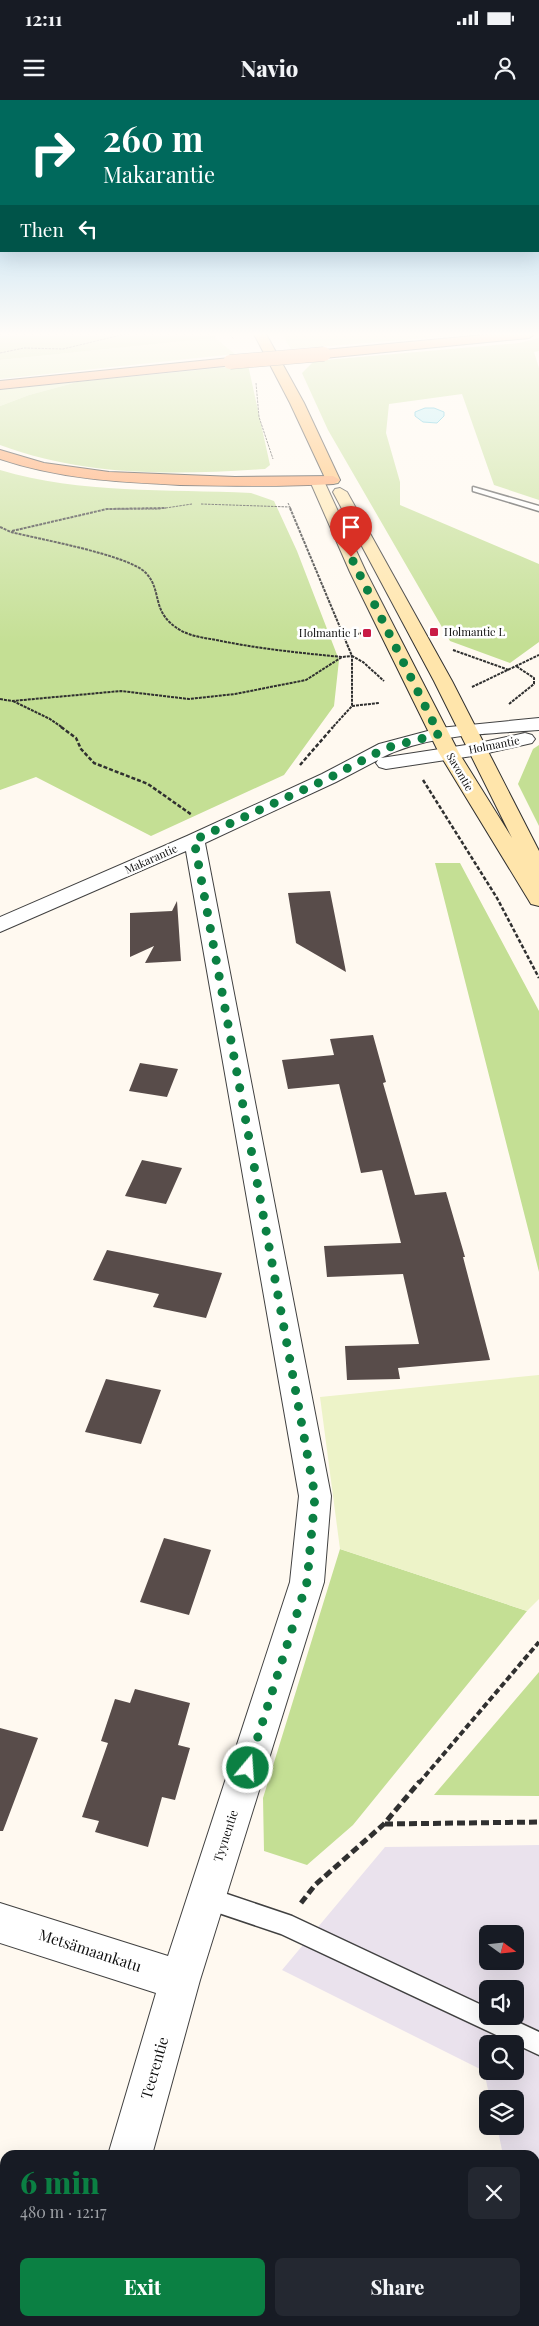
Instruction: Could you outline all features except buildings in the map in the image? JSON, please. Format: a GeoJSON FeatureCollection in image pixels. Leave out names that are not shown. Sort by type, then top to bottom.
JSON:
{"type":"FeatureCollection","features":[{"type":"Feature","properties":{"kind":"highway"},"geometry":{"type":"LineString","coordinates":[[0,454],[55,470],[122,478],[279,478],[323,475]]}},
{"type":"Feature","properties":{"kind":"main road","name":"Savontie"},"geometry":{"type":"LineString","coordinates":[[299,438],[305,453]]}},
{"type":"Feature","properties":{"kind":"main road","name":"Savontie"},"geometry":{"type":"LineString","coordinates":[[310,438],[358,572],[449,753],[539,899]]}},
{"type":"Feature","properties":{"kind":"main road","name":"Savontie"},"geometry":{"type":"LineString","coordinates":[[323,475],[418,632],[479,749],[539,873]]}},
{"type":"Feature","properties":{"kind":"street","name":"Holmantie"},"geometry":{"type":"LineString","coordinates":[[469,730],[539,724]]}},
{"type":"Feature","properties":{"kind":"street","name":"Makarantie"},"geometry":{"type":"LineString","coordinates":[[329,778],[386,748],[439,734],[469,730]]}},
{"type":"Feature","properties":{"kind":"street","name":"Holmantie"},"geometry":{"type":"LineString","coordinates":[[449,753],[515,742],[539,733]]}},
{"type":"Feature","properties":{"kind":"street","name":"Makarantie"},"geometry":{"type":"LineString","coordinates":[[0,925],[194,828],[329,778],[363,768],[449,753]]}},
{"type":"Feature","properties":{"kind":"street","name":"Tyynentie"},"geometry":{"type":"LineString","coordinates":[[180,1980],[307,1582],[315,1496],[194,828]]}},
{"type":"Feature","properties":{"kind":"street","name":"Metsämaankatu"},"geometry":{"type":"LineString","coordinates":[[0,1923],[180,1980]]}},
{"type":"Feature","properties":{"kind":"street","name":"Teerentie"},"geometry":{"type":"LineString","coordinates":[[131,2150],[180,1980]]}},
{"type":"Feature","properties":{"kind":"lane"},"geometry":{"type":"LineString","coordinates":[[476,489],[539,509]]}},
{"type":"Feature","properties":{"kind":"lane"},"geometry":{"type":"LineString","coordinates":[[206,1898],[284,1924],[539,2044]]}},
{"type":"Feature","properties":{"kind":"path"},"geometry":{"type":"LineString","coordinates":[[267,438],[290,507],[352,656],[352,706],[295,771]]}},
{"type":"Feature","properties":{"kind":"path"},"geometry":{"type":"LineString","coordinates":[[11,532],[107,509],[159,509],[193,504],[290,507]]}},
{"type":"Feature","properties":{"kind":"path"},"geometry":{"type":"LineString","coordinates":[[0,527],[11,532],[114,559],[144,570],[151,580],[158,608],[170,623],[183,631],[205,638],[269,650],[342,657],[352,656],[364,662],[388,686]]}},
{"type":"Feature","properties":{"kind":"path"},"geometry":{"type":"LineString","coordinates":[[344,636],[367,633]]}},
{"type":"Feature","properties":{"kind":"path"},"geometry":{"type":"LineString","coordinates":[[452,649],[509,670]]}},
{"type":"Feature","properties":{"kind":"path"},"geometry":{"type":"LineString","coordinates":[[468,688],[539,655]]}},
{"type":"Feature","properties":{"kind":"path"},"geometry":{"type":"LineString","coordinates":[[0,699],[12,701],[120,691],[189,699],[236,694],[306,680],[342,657]]}},
{"type":"Feature","properties":{"kind":"path"},"geometry":{"type":"LineString","coordinates":[[12,701],[50,719],[76,738],[81,750],[94,762],[148,784],[174,804],[194,828]]}},
{"type":"Feature","properties":{"kind":"path"},"geometry":{"type":"LineString","coordinates":[[352,706],[379,703]]}},
{"type":"Feature","properties":{"kind":"path"},"geometry":{"type":"LineString","coordinates":[[411,760],[497,898],[539,978]]}},
{"type":"Feature","properties":{"kind":"path"},"geometry":{"type":"LineString","coordinates":[[284,1924],[315,1885],[384,1824],[539,1642]]}},
{"type":"Feature","properties":{"kind":"path"},"geometry":{"type":"LineString","coordinates":[[384,1824],[539,1822]]}},
{"type":"Feature","properties":{"kind":"shaded area"},"geometry":{"type":"Polygon","coordinates":[[[539,1845],[539,2150],[502,2150],[499,2135],[524,2135],[524,2090],[488,2090],[486,2080],[524,2080],[524,2035],[479,2035],[479,2068],[282,1970],[385,1847],[539,1845]]]}},
{"type":"Feature","properties":{"kind":"green space"},"geometry":{"type":"Polygon","coordinates":[[[0,438],[264,438],[270,465],[265,469],[198,472],[131,471],[65,463],[0,445],[0,438]]]}},
{"type":"Feature","properties":{"kind":"green space"},"geometry":{"type":"Polygon","coordinates":[[[333,438],[387,438],[400,482],[400,505],[539,564],[539,642],[510,663],[450,641],[333,438]]]}},
{"type":"Feature","properties":{"kind":"green space"},"geometry":{"type":"Polygon","coordinates":[[[477,438],[539,438],[539,500],[494,485],[477,438]]]}},
{"type":"Feature","properties":{"kind":"green space"},"geometry":{"type":"Polygon","coordinates":[[[0,470],[31,478],[93,487],[251,493],[274,501],[297,551],[339,660],[334,706],[284,775],[151,836],[36,777],[0,790],[0,470]]]}},
{"type":"Feature","properties":{"kind":"green space"},"geometry":{"type":"Polygon","coordinates":[[[539,745],[539,826],[518,784],[533,749],[539,745]]]}},
{"type":"Feature","properties":{"kind":"green space"},"geometry":{"type":"Polygon","coordinates":[[[435,863],[460,863],[539,1011],[539,1272],[435,863]]]}},
{"type":"Feature","properties":{"kind":"green space"},"geometry":{"type":"Polygon","coordinates":[[[539,1375],[539,1599],[527,1611],[340,1549],[320,1397],[539,1375]]]}},
{"type":"Feature","properties":{"kind":"green space"},"geometry":{"type":"Polygon","coordinates":[[[340,1549],[527,1611],[353,1825],[307,1865],[264,1851],[263,1798],[340,1549]]]}},
{"type":"Feature","properties":{"kind":"green space"},"geometry":{"type":"Polygon","coordinates":[[[539,1672],[539,1796],[434,1795],[539,1672]]]}},
{"type":"Feature","properties":{"kind":"place","name":"Holmantie L"},"geometry":{"type":"Point","coordinates":[434,632]}},
{"type":"Feature","properties":{"kind":"place","name":"Holmantie I"},"geometry":{"type":"Point","coordinates":[367,633]}},
{"type":"Feature","properties":{"kind":"route"},"geometry":{"type":"LineString","coordinates":[[248,1768],[307,1582],[315,1496],[194,840],[329,778],[386,748],[439,734],[351,557]]}}]}
